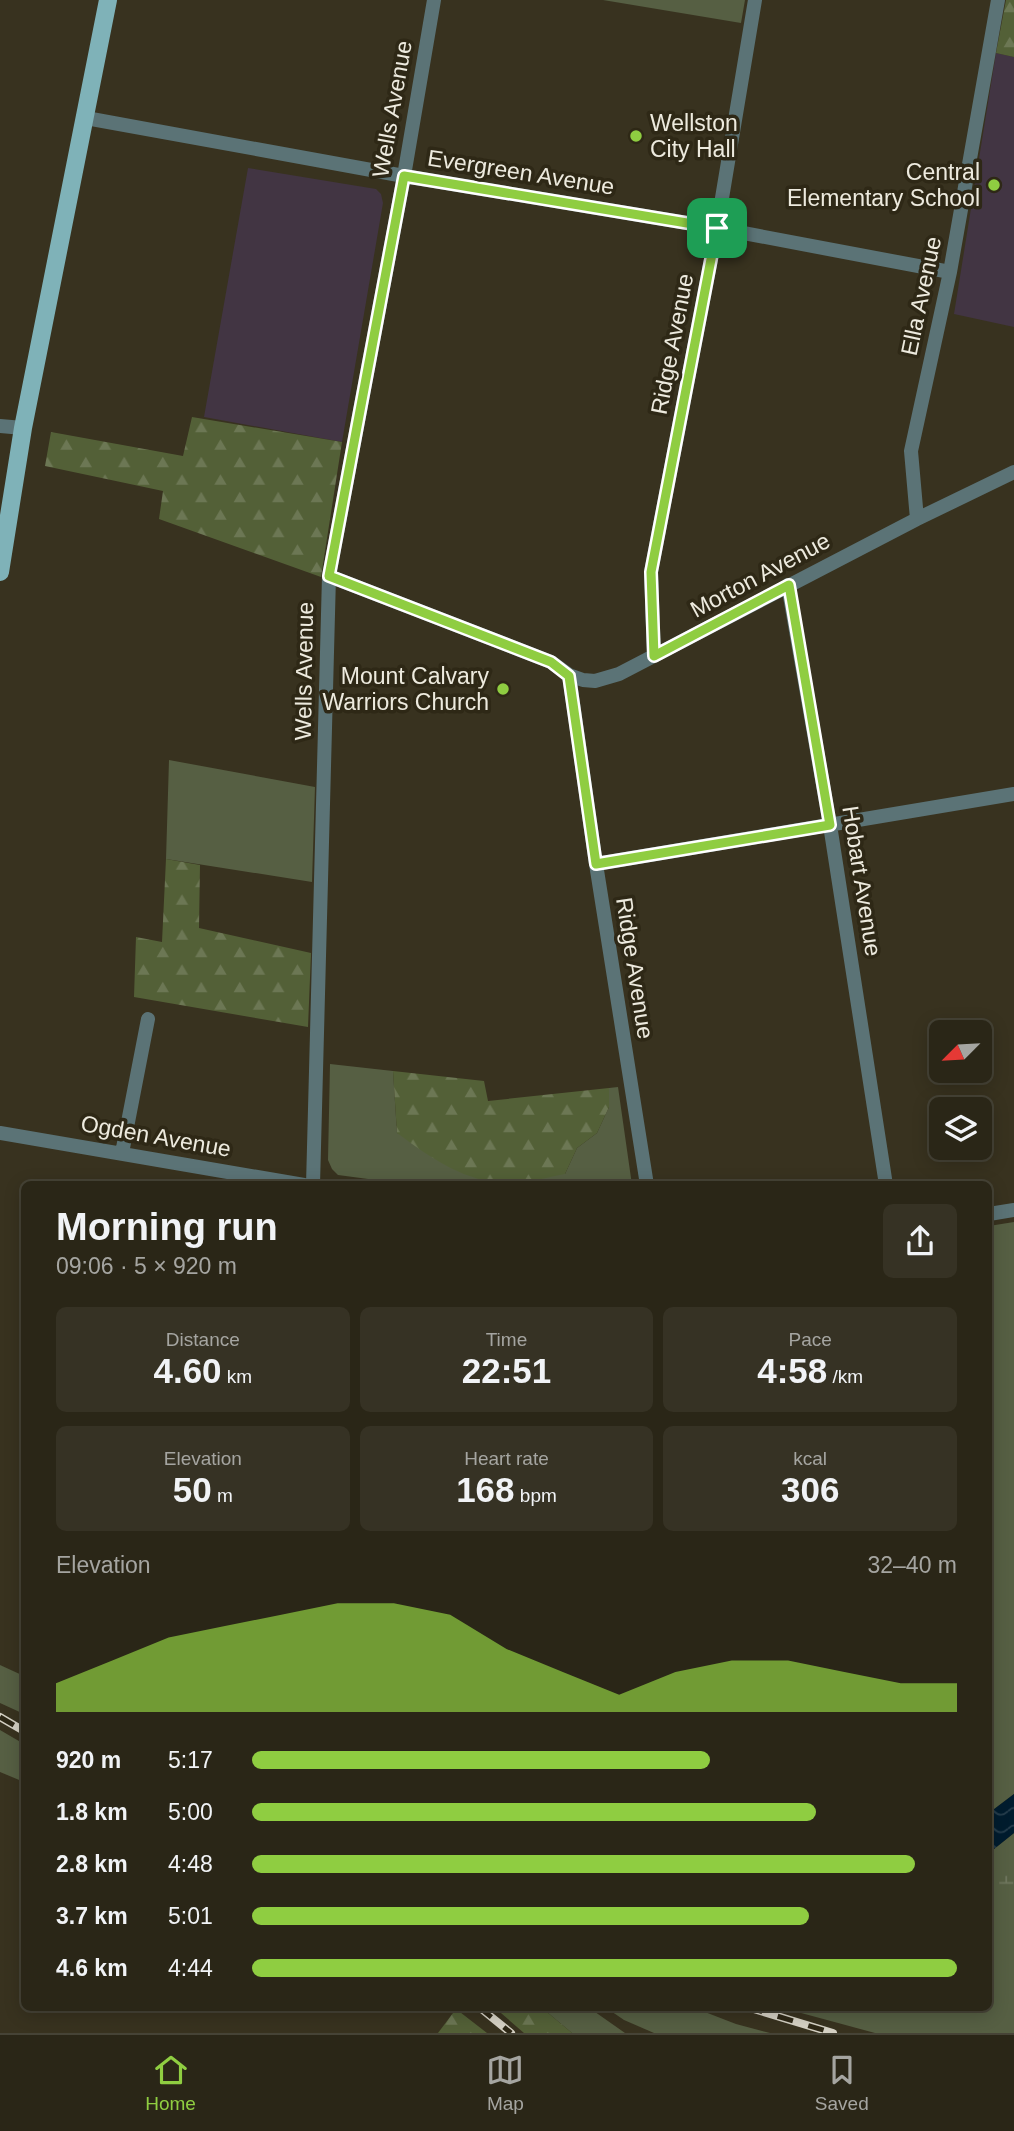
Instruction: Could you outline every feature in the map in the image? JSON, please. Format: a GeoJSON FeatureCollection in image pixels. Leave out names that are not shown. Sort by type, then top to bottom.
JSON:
{"type":"FeatureCollection","features":[{"type":"Feature","properties":{"kind":"main road"},"geometry":{"type":"LineString","coordinates":[[0,572],[23,428],[108,0]]}},
{"type":"Feature","properties":{"kind":"street","name":"Wells Avenue"},"geometry":{"type":"LineString","coordinates":[[313,1181],[329,576],[434,0]]}},
{"type":"Feature","properties":{"kind":"street","name":"Ridge Avenue"},"geometry":{"type":"LineString","coordinates":[[654,656],[651,572],[717,228],[755,0]]}},
{"type":"Feature","properties":{"kind":"street","name":"Ella Avenue"},"geometry":{"type":"LineString","coordinates":[[917,519],[911,451],[950,272],[998,0]]}},
{"type":"Feature","properties":{"kind":"street","name":"Evergreen Avenue"},"geometry":{"type":"LineString","coordinates":[[86,118],[404,176],[717,228],[950,272]]}},
{"type":"Feature","properties":{"kind":"street"},"geometry":{"type":"LineString","coordinates":[[0,426],[23,428]]}},
{"type":"Feature","properties":{"kind":"street","name":"Morton Avenue"},"geometry":{"type":"LineString","coordinates":[[329,576],[551,662],[569,676],[595,681],[608,678],[654,656],[917,519],[1014,472]]}},
{"type":"Feature","properties":{"kind":"street","name":"Hobart Avenue"},"geometry":{"type":"LineString","coordinates":[[789,585],[830,825],[885,1181]]}},
{"type":"Feature","properties":{"kind":"street","name":"Ridge Avenue"},"geometry":{"type":"LineString","coordinates":[[569,676],[646,1181]]}},
{"type":"Feature","properties":{"kind":"street"},"geometry":{"type":"LineString","coordinates":[[596,864],[1014,794]]}},
{"type":"Feature","properties":{"kind":"street"},"geometry":{"type":"LineString","coordinates":[[122,1153],[148,1019]]}},
{"type":"Feature","properties":{"kind":"street","name":"Ogden Avenue"},"geometry":{"type":"LineString","coordinates":[[0,1133],[281,1181]]}},
{"type":"Feature","properties":{"kind":"street"},"geometry":{"type":"LineString","coordinates":[[992,1214],[1014,1210]]}},
{"type":"Feature","properties":{"kind":"shaded area","name":"Central Elementary School"},"geometry":{"type":"Polygon","coordinates":[[[996,53],[1014,57],[1014,327],[954,314],[996,53]]]}},
{"type":"Feature","properties":{"kind":"shaded area"},"geometry":{"type":"Polygon","coordinates":[[[248,168],[376,189],[381,194],[383,203],[342,442],[204,417],[248,168]]]}},
{"type":"Feature","properties":{"kind":"green space"},"geometry":{"type":"Polygon","coordinates":[[[603,0],[745,0],[741,23],[603,0]]]}},
{"type":"Feature","properties":{"kind":"green space"},"geometry":{"type":"Polygon","coordinates":[[[1006,0],[1014,0],[1014,57],[996,53],[1006,0]]]}},
{"type":"Feature","properties":{"kind":"green space"},"geometry":{"type":"Polygon","coordinates":[[[192,417],[342,442],[321,577],[159,519],[163,491],[45,466],[51,432],[183,456],[192,417]]]}},
{"type":"Feature","properties":{"kind":"green space"},"geometry":{"type":"Polygon","coordinates":[[[169,760],[315,787],[312,882],[166,859],[169,760]]]}},
{"type":"Feature","properties":{"kind":"green space"},"geometry":{"type":"Polygon","coordinates":[[[166,859],[200,865],[199,928],[311,953],[308,1027],[134,997],[136,937],[162,942],[166,859]]]}},
{"type":"Feature","properties":{"kind":"green space"},"geometry":{"type":"Polygon","coordinates":[[[330,1064],[393,1071],[397,1133],[565,1174],[577,1148],[597,1133],[609,1107],[609,1088],[618,1087],[631,1181],[383,1181],[338,1175],[328,1160],[330,1064]]]}},
{"type":"Feature","properties":{"kind":"green space"},"geometry":{"type":"Polygon","coordinates":[[[393,1071],[484,1081],[488,1101],[609,1088],[609,1107],[597,1133],[577,1148],[565,1174],[529,1181],[479,1179],[450,1168],[397,1133],[393,1071]]]}},
{"type":"Feature","properties":{"kind":"green space"},"geometry":{"type":"Polygon","coordinates":[[[1014,1222],[1014,1794],[992,1811],[992,1226],[1014,1222]]]}},
{"type":"Feature","properties":{"kind":"green space"},"geometry":{"type":"Polygon","coordinates":[[[0,1665],[21,1675],[21,1713],[0,1703],[0,1665]]]}},
{"type":"Feature","properties":{"kind":"green space"},"geometry":{"type":"Polygon","coordinates":[[[0,1730],[21,1742],[21,1781],[0,1772],[0,1730]]]}},
{"type":"Feature","properties":{"kind":"green space"},"geometry":{"type":"Polygon","coordinates":[[[1014,1833],[1014,2033],[875,2033],[794,2011],[992,2011],[992,1851],[1014,1833]]]}},
{"type":"Feature","properties":{"kind":"green space"},"geometry":{"type":"Polygon","coordinates":[[[1014,1861],[1014,1891],[1011,1893],[997,1889],[993,1880],[1014,1861]]]}},
{"type":"Feature","properties":{"kind":"green space"},"geometry":{"type":"Polygon","coordinates":[[[454,2011],[459,2011],[487,2033],[438,2033],[454,2011]]]}},
{"type":"Feature","properties":{"kind":"green space"},"geometry":{"type":"Polygon","coordinates":[[[499,2011],[546,2011],[572,2033],[524,2033],[499,2011]]]}},
{"type":"Feature","properties":{"kind":"green space"},"geometry":{"type":"Polygon","coordinates":[[[546,2011],[594,2011],[625,2033],[572,2033],[546,2011]]]}},
{"type":"Feature","properties":{"kind":"green space"},"geometry":{"type":"Polygon","coordinates":[[[611,2011],[702,2011],[770,2033],[654,2033],[611,2011]]]}},
{"type":"Feature","properties":{"kind":"water"},"geometry":{"type":"Polygon","coordinates":[[[1014,1794],[1014,1833],[992,1851],[992,1811],[1014,1794]]]}},
{"type":"Feature","properties":{"kind":"railway"},"geometry":{"type":"LineString","coordinates":[[0,1717],[21,1729]]}},
{"type":"Feature","properties":{"kind":"railway"},"geometry":{"type":"LineString","coordinates":[[484,2011],[511,2033]]}},
{"type":"Feature","properties":{"kind":"railway"},"geometry":{"type":"LineString","coordinates":[[760,2011],[833,2033]]}},
{"type":"Feature","properties":{"kind":"place","name":"Wellston City Hall"},"geometry":{"type":"Point","coordinates":[636,136]}},
{"type":"Feature","properties":{"kind":"place","name":"Central Elementary School"},"geometry":{"type":"Point","coordinates":[994,185]}},
{"type":"Feature","properties":{"kind":"place","name":"Mount Calvary Warriors Church"},"geometry":{"type":"Point","coordinates":[503,689]}},
{"type":"Feature","properties":{"kind":"route"},"geometry":{"type":"LineString","coordinates":[[404,176],[717,228],[651,572],[654,656],[789,585],[830,825],[596,864],[569,676],[551,662],[329,576],[404,176]]}}]}
